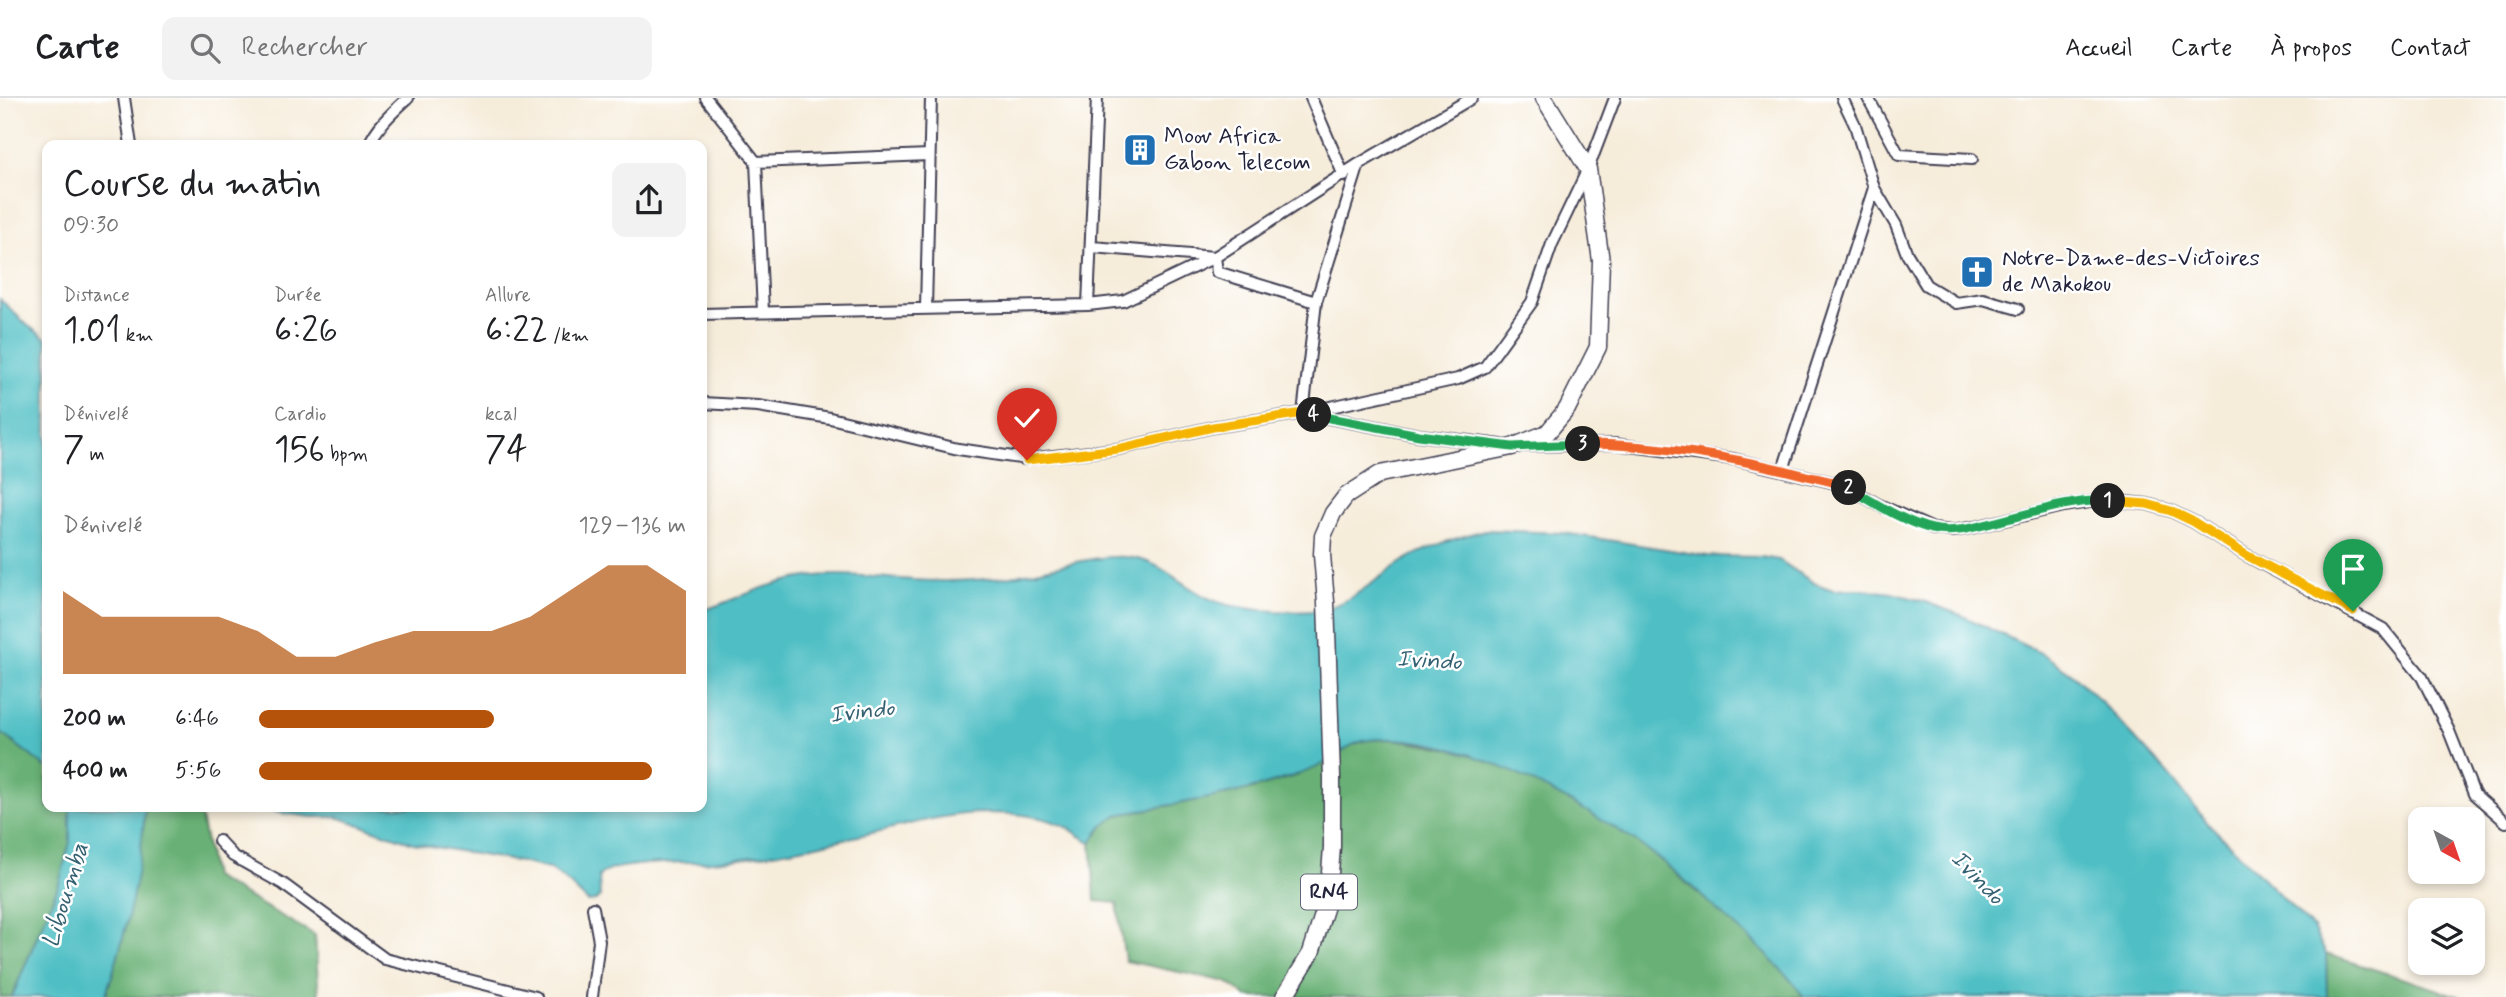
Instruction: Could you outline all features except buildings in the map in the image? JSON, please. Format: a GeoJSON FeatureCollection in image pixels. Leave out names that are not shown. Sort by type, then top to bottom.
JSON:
{"type":"FeatureCollection","features":[{"type":"Feature","properties":{"kind":"highway","name":"RN4"},"geometry":{"type":"LineString","coordinates":[[1284,997],[1311,953],[1328,899],[1332,847],[1332,777],[1322,555],[1323,536],[1333,513],[1346,496],[1380,474],[1512,447],[1547,433],[1567,409],[1598,347],[1601,261],[1588,169],[1547,104]]}},
{"type":"Feature","properties":{"kind":"street"},"geometry":{"type":"LineString","coordinates":[[124,98],[130,140]]}},
{"type":"Feature","properties":{"kind":"street"},"geometry":{"type":"LineString","coordinates":[[371,140],[390,115],[408,98]]}},
{"type":"Feature","properties":{"kind":"street"},"geometry":{"type":"LineString","coordinates":[[706,98],[756,162],[763,312]]}},
{"type":"Feature","properties":{"kind":"street"},"geometry":{"type":"LineString","coordinates":[[926,309],[930,98]]}},
{"type":"Feature","properties":{"kind":"street"},"geometry":{"type":"LineString","coordinates":[[1088,305],[1097,98]]}},
{"type":"Feature","properties":{"kind":"street"},"geometry":{"type":"LineString","coordinates":[[1311,98],[1344,176]]}},
{"type":"Feature","properties":{"kind":"street"},"geometry":{"type":"LineString","coordinates":[[707,314],[1088,305],[1123,301],[1215,257],[1359,164],[1472,98]]}},
{"type":"Feature","properties":{"kind":"street"},"geometry":{"type":"LineString","coordinates":[[1535,98],[1547,104]]}},
{"type":"Feature","properties":{"kind":"street"},"geometry":{"type":"LineString","coordinates":[[707,403],[758,406],[830,418],[958,449],[1027,460],[1118,449],[1213,427],[1303,413],[1458,379],[1485,368],[1532,302],[1552,244],[1588,169],[1615,98]]}},
{"type":"Feature","properties":{"kind":"street"},"geometry":{"type":"LineString","coordinates":[[1842,98],[1855,125],[1874,188],[1926,285],[1955,303],[1983,299],[2018,309]]}},
{"type":"Feature","properties":{"kind":"street"},"geometry":{"type":"LineString","coordinates":[[1868,98],[1899,155],[1972,159]]}},
{"type":"Feature","properties":{"kind":"street"},"geometry":{"type":"LineString","coordinates":[[756,162],[929,155]]}},
{"type":"Feature","properties":{"kind":"street"},"geometry":{"type":"LineString","coordinates":[[1303,413],[1316,302],[1359,164]]}},
{"type":"Feature","properties":{"kind":"street"},"geometry":{"type":"LineString","coordinates":[[1783,470],[1874,188]]}},
{"type":"Feature","properties":{"kind":"street"},"geometry":{"type":"LineString","coordinates":[[1092,247],[1215,257]]}},
{"type":"Feature","properties":{"kind":"street"},"geometry":{"type":"LineString","coordinates":[[1215,257],[1217,272],[1316,302]]}},
{"type":"Feature","properties":{"kind":"street"},"geometry":{"type":"LineString","coordinates":[[1303,413],[1419,435],[1512,447],[1614,444],[1734,459],[1844,485],[1933,529],[1953,531],[2063,506],[2103,500],[2147,504],[2171,511],[2383,629],[2422,677],[2449,731],[2474,794],[2506,822]]}},
{"type":"Feature","properties":{"kind":"street"},"geometry":{"type":"LineString","coordinates":[[219,841],[233,856],[283,884],[385,959],[536,997]]}},
{"type":"Feature","properties":{"kind":"street"},"geometry":{"type":"LineString","coordinates":[[592,997],[599,941],[593,908]]}},
{"type":"Feature","properties":{"kind":"green space"},"geometry":{"type":"Polygon","coordinates":[[[0,732],[42,764],[42,812],[70,812],[70,842],[59,884],[12,997],[0,997],[0,732]]]}},
{"type":"Feature","properties":{"kind":"green space"},"geometry":{"type":"Polygon","coordinates":[[[1393,739],[1449,749],[1489,760],[1539,783],[1597,816],[1656,856],[1769,957],[1804,997],[1247,997],[1227,982],[1125,961],[1117,903],[1095,901],[1091,842],[1103,826],[1117,815],[1249,790],[1295,776],[1323,763],[1341,749],[1366,740],[1393,739]]]}},
{"type":"Feature","properties":{"kind":"green space"},"geometry":{"type":"Polygon","coordinates":[[[144,812],[200,812],[213,877],[315,935],[319,997],[105,997],[131,903],[144,812]]]}},
{"type":"Feature","properties":{"kind":"green space"},"geometry":{"type":"Polygon","coordinates":[[[2326,954],[2461,997],[2327,997],[2326,954]]]}},
{"type":"Feature","properties":{"kind":"water"},"geometry":{"type":"Polygon","coordinates":[[[0,299],[42,336],[42,764],[0,732],[0,299]]]}},
{"type":"Feature","properties":{"kind":"water","name":"Ivindo"},"geometry":{"type":"Polygon","coordinates":[[[1484,530],[1564,533],[1708,556],[1779,560],[1814,583],[1833,590],[1860,589],[1923,601],[1963,616],[2043,654],[2071,673],[2106,707],[2168,774],[2205,820],[2313,928],[2326,954],[2327,997],[1804,997],[1763,951],[1685,880],[1617,829],[1534,782],[1480,758],[1425,742],[1397,739],[1356,743],[1312,769],[1250,789],[1117,815],[1103,826],[1091,842],[1064,826],[1034,817],[992,813],[955,815],[754,856],[619,868],[599,876],[600,896],[595,901],[588,902],[549,869],[413,843],[337,817],[277,812],[707,812],[707,609],[793,579],[834,575],[925,581],[970,580],[1018,575],[1104,557],[1120,557],[1134,558],[1154,565],[1218,602],[1259,610],[1313,611],[1326,609],[1350,598],[1414,555],[1484,530]]]}},
{"type":"Feature","properties":{"kind":"water","name":"Liboumba"},"geometry":{"type":"Polygon","coordinates":[[[70,812],[145,812],[136,879],[126,927],[105,997],[12,997],[59,884],[70,842],[70,812]]]}},
{"type":"Feature","properties":{"kind":"place","name":"Moov Africa Gabon Telecom"},"geometry":{"type":"Point","coordinates":[1140,150]}},
{"type":"Feature","properties":{"kind":"place","name":"Notre-Dame-des-Victoires de Makokou"},"geometry":{"type":"Point","coordinates":[1977,272]}},
{"type":"Feature","properties":{"kind":"route"},"geometry":{"type":"LineString","coordinates":[[1027,460],[1118,449],[1213,427],[1303,413],[1419,435],[1512,447],[1566,443],[1614,444],[1734,459],[1844,485],[1933,529],[1953,531],[2063,506],[2103,500],[2147,504],[2194,522],[2246,555],[2353,611]]}}]}
